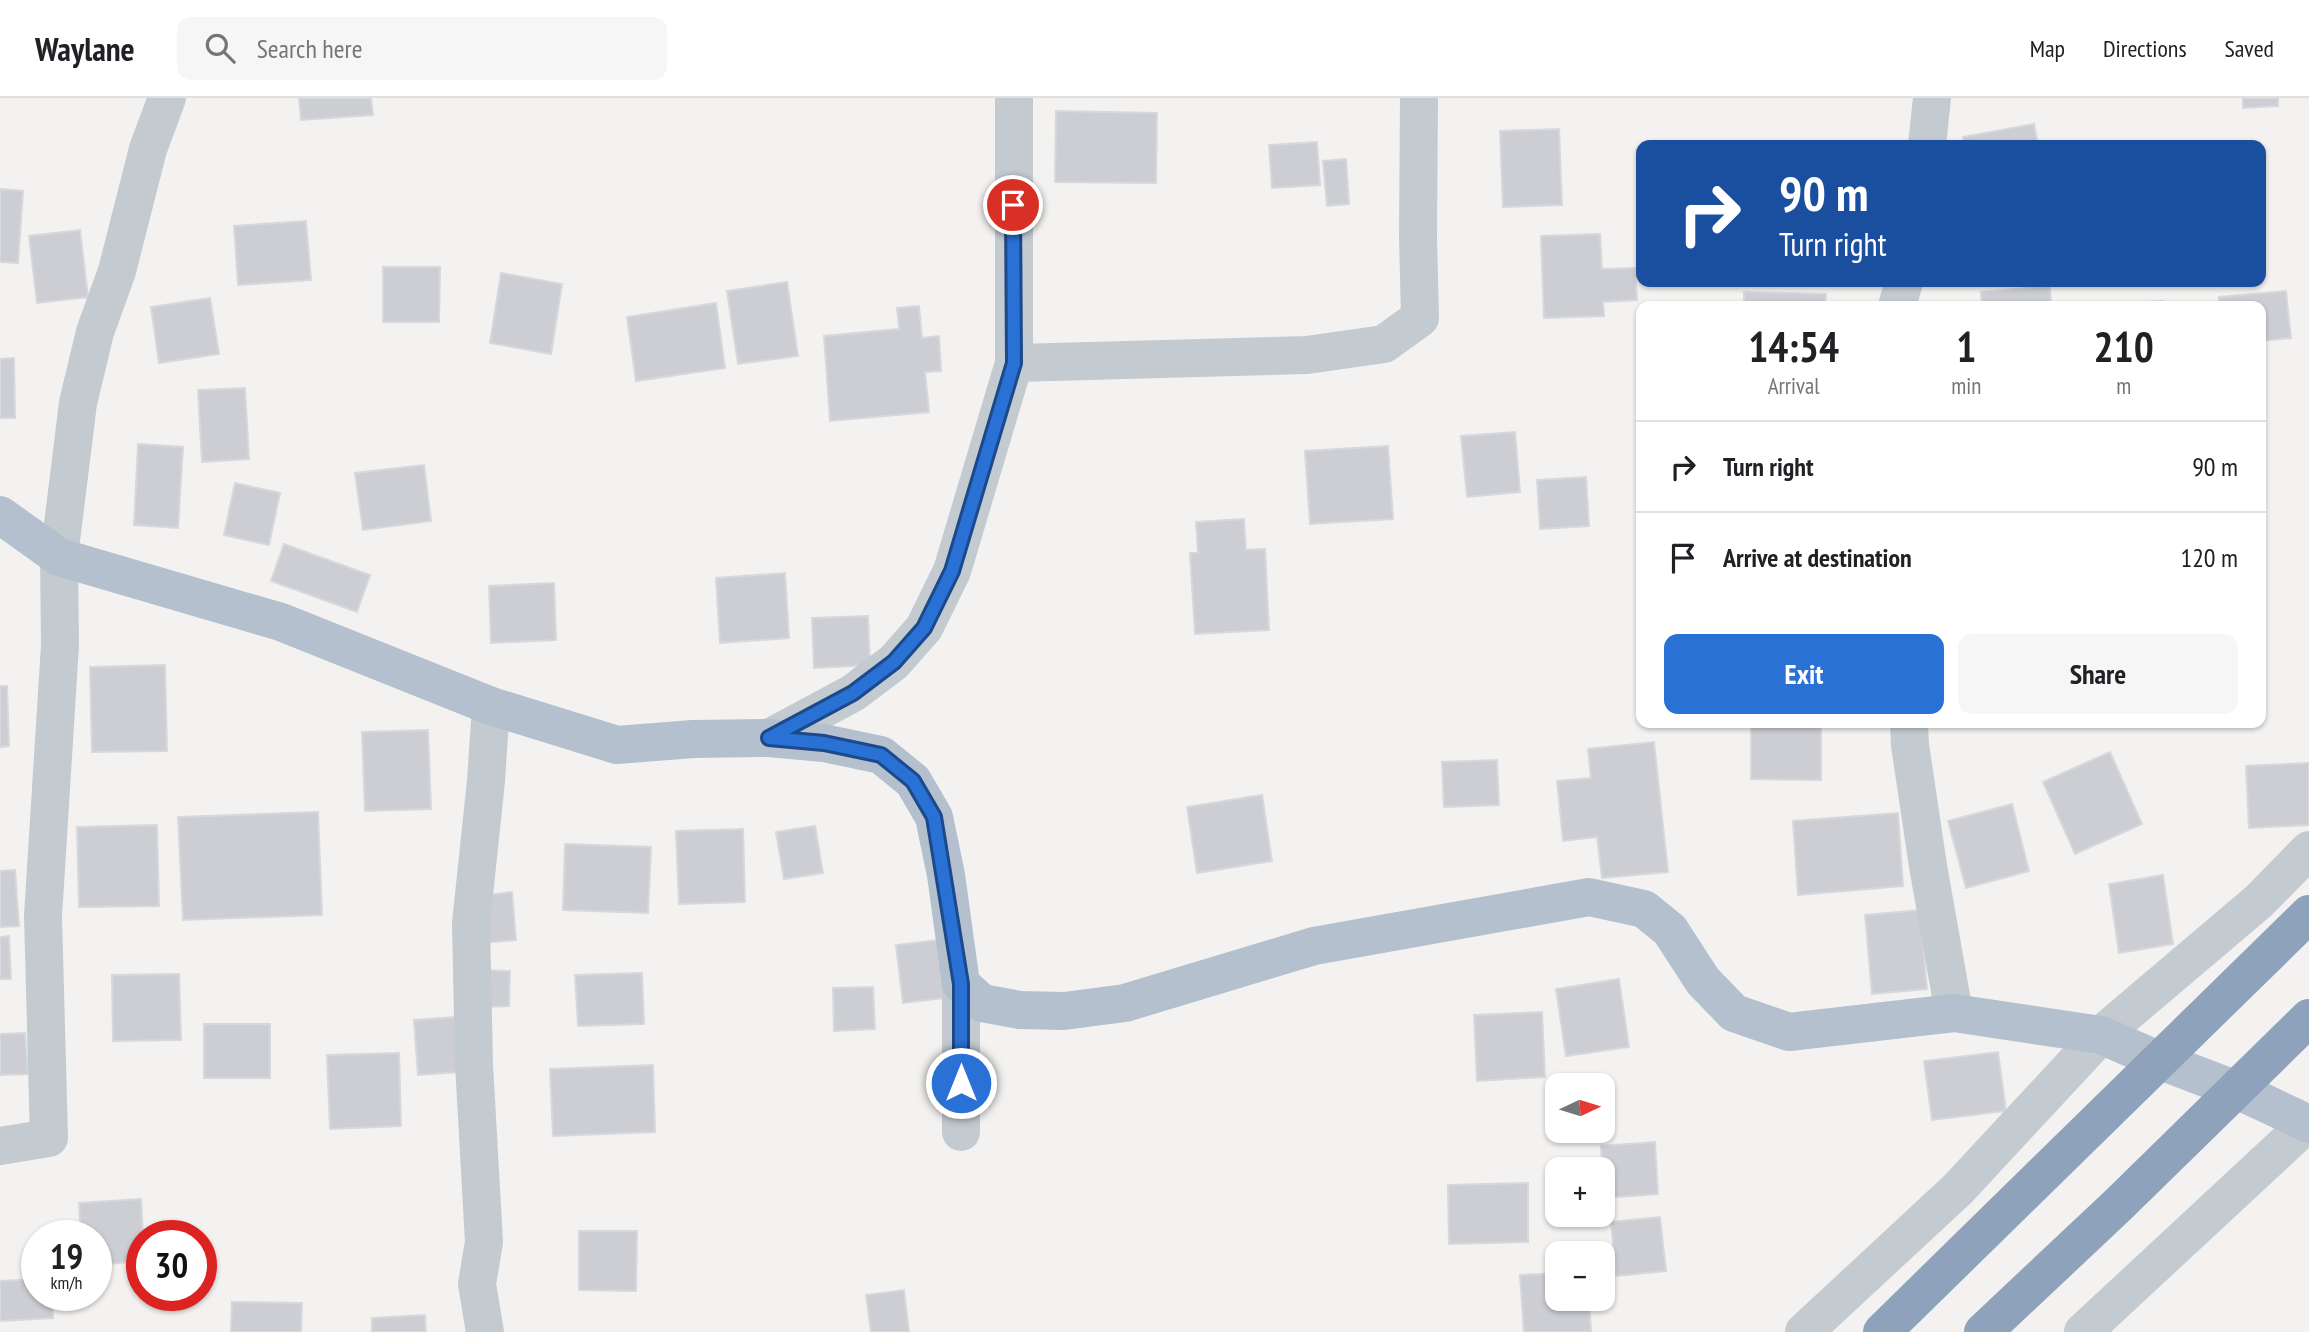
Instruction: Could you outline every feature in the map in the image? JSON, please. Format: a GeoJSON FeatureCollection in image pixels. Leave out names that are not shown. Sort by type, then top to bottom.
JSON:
{"type":"FeatureCollection","features":[{"type":"Feature","properties":{"kind":"highway"},"geometry":{"type":"LineString","coordinates":[[1882,1332],[2309,914]]}},
{"type":"Feature","properties":{"kind":"highway"},"geometry":{"type":"LineString","coordinates":[[1983,1332],[2309,1018]]}},
{"type":"Feature","properties":{"kind":"main road"},"geometry":{"type":"LineString","coordinates":[[0,515],[59,557],[281,622],[491,706],[617,745],[693,739],[769,738],[824,743],[881,755],[913,781],[934,817],[961,984],[982,1003],[1020,1010],[1063,1011],[1125,1003],[1314,946],[1589,897],[1644,909],[1670,930],[1703,981],[1734,1013],[1789,1032],[1954,1013],[2101,1035],[2237,1090],[2309,1123]]}},
{"type":"Feature","properties":{"kind":"street"},"geometry":{"type":"LineString","coordinates":[[0,1146],[49,1138],[43,916],[60,645],[59,557],[78,403],[95,332],[117,271],[148,149],[167,98]]}},
{"type":"Feature","properties":{"kind":"street"},"geometry":{"type":"LineString","coordinates":[[769,738],[853,693],[894,662],[924,628],[952,571],[1014,363],[1014,98]]}},
{"type":"Feature","properties":{"kind":"street"},"geometry":{"type":"LineString","coordinates":[[1014,363],[1307,355],[1384,344],[1420,318],[1419,98]]}},
{"type":"Feature","properties":{"kind":"street"},"geometry":{"type":"LineString","coordinates":[[1928,140],[1932,98]]}},
{"type":"Feature","properties":{"kind":"street"},"geometry":{"type":"LineString","coordinates":[[485,1332],[477,1283],[484,1242],[474,1064],[471,923],[491,706]]}},
{"type":"Feature","properties":{"kind":"street"},"geometry":{"type":"LineString","coordinates":[[1909,728],[1928,866],[1954,1013]]}},
{"type":"Feature","properties":{"kind":"street"},"geometry":{"type":"LineString","coordinates":[[1804,1332],[1958,1189],[2101,1035],[2259,901],[2309,849]]}},
{"type":"Feature","properties":{"kind":"street"},"geometry":{"type":"LineString","coordinates":[[961,984],[961,1132]]}},
{"type":"Feature","properties":{"kind":"street"},"geometry":{"type":"LineString","coordinates":[[2082,1332],[2309,1123]]}},
{"type":"Feature","properties":{"kind":"building"},"geometry":{"type":"Polygon","coordinates":[[[299,98],[371,98],[373,115],[301,120],[299,98]]]}},
{"type":"Feature","properties":{"kind":"building"},"geometry":{"type":"Polygon","coordinates":[[[2243,98],[2278,98],[2278,106],[2243,108],[2243,98]]]}},
{"type":"Feature","properties":{"kind":"building"},"geometry":{"type":"Polygon","coordinates":[[[1056,111],[1157,113],[1156,183],[1055,182],[1056,111]]]}},
{"type":"Feature","properties":{"kind":"building"},"geometry":{"type":"Polygon","coordinates":[[[2034,124],[2037,140],[1963,140],[1963,137],[2034,124]]]}},
{"type":"Feature","properties":{"kind":"building"},"geometry":{"type":"Polygon","coordinates":[[[1559,129],[1562,205],[1503,207],[1500,131],[1559,129]]]}},
{"type":"Feature","properties":{"kind":"building"},"geometry":{"type":"Polygon","coordinates":[[[1317,142],[1320,185],[1272,188],[1269,145],[1317,142]]]}},
{"type":"Feature","properties":{"kind":"building"},"geometry":{"type":"Polygon","coordinates":[[[1346,159],[1349,204],[1327,206],[1323,161],[1346,159]]]}},
{"type":"Feature","properties":{"kind":"building"},"geometry":{"type":"Polygon","coordinates":[[[0,189],[23,191],[18,263],[0,262],[0,189]]]}},
{"type":"Feature","properties":{"kind":"building"},"geometry":{"type":"Polygon","coordinates":[[[306,221],[311,280],[238,285],[234,226],[306,221]]]}},
{"type":"Feature","properties":{"kind":"building"},"geometry":{"type":"Polygon","coordinates":[[[80,230],[88,297],[37,303],[29,236],[80,230]]]}},
{"type":"Feature","properties":{"kind":"building"},"geometry":{"type":"Polygon","coordinates":[[[1600,234],[1602,269],[1635,268],[1637,300],[1603,302],[1604,316],[1544,318],[1541,236],[1600,234]]]}},
{"type":"Feature","properties":{"kind":"building"},"geometry":{"type":"Polygon","coordinates":[[[383,267],[440,267],[439,322],[383,322],[383,267]]]}},
{"type":"Feature","properties":{"kind":"building"},"geometry":{"type":"Polygon","coordinates":[[[501,273],[562,284],[551,354],[490,343],[501,273]]]}},
{"type":"Feature","properties":{"kind":"building"},"geometry":{"type":"Polygon","coordinates":[[[787,282],[798,356],[738,364],[727,291],[787,282]]]}},
{"type":"Feature","properties":{"kind":"building"},"geometry":{"type":"Polygon","coordinates":[[[2050,287],[2051,301],[1982,301],[1981,292],[2050,287]]]}},
{"type":"Feature","properties":{"kind":"building"},"geometry":{"type":"Polygon","coordinates":[[[2286,291],[2291,338],[2266,340],[2266,301],[2219,301],[2219,297],[2286,291]]]}},
{"type":"Feature","properties":{"kind":"building"},"geometry":{"type":"Polygon","coordinates":[[[1744,292],[1826,294],[1825,301],[1744,301],[1744,292]]]}},
{"type":"Feature","properties":{"kind":"building"},"geometry":{"type":"Polygon","coordinates":[[[210,298],[219,354],[159,363],[151,307],[210,298]]]}},
{"type":"Feature","properties":{"kind":"building"},"geometry":{"type":"Polygon","coordinates":[[[716,303],[725,368],[636,381],[627,317],[716,303]]]}},
{"type":"Feature","properties":{"kind":"building"},"geometry":{"type":"Polygon","coordinates":[[[919,306],[922,338],[939,336],[941,371],[925,372],[929,412],[830,421],[824,336],[899,329],[897,308],[919,306]]]}},
{"type":"Feature","properties":{"kind":"building"},"geometry":{"type":"Polygon","coordinates":[[[14,358],[15,418],[0,418],[0,359],[14,358]]]}},
{"type":"Feature","properties":{"kind":"building"},"geometry":{"type":"Polygon","coordinates":[[[245,388],[249,459],[202,462],[198,390],[245,388]]]}},
{"type":"Feature","properties":{"kind":"building"},"geometry":{"type":"Polygon","coordinates":[[[1515,432],[1520,492],[1467,497],[1461,436],[1515,432]]]}},
{"type":"Feature","properties":{"kind":"building"},"geometry":{"type":"Polygon","coordinates":[[[138,444],[183,447],[178,528],[134,525],[138,444]]]}},
{"type":"Feature","properties":{"kind":"building"},"geometry":{"type":"Polygon","coordinates":[[[1388,446],[1393,519],[1310,524],[1305,451],[1388,446]]]}},
{"type":"Feature","properties":{"kind":"building"},"geometry":{"type":"Polygon","coordinates":[[[424,465],[431,521],[363,530],[355,473],[424,465]]]}},
{"type":"Feature","properties":{"kind":"building"},"geometry":{"type":"Polygon","coordinates":[[[1586,477],[1589,526],[1540,529],[1537,480],[1586,477]]]}},
{"type":"Feature","properties":{"kind":"building"},"geometry":{"type":"Polygon","coordinates":[[[235,483],[280,493],[269,545],[224,535],[235,483]]]}},
{"type":"Feature","properties":{"kind":"building"},"geometry":{"type":"Polygon","coordinates":[[[1244,519],[1246,550],[1265,549],[1269,630],[1195,634],[1190,553],[1198,553],[1196,522],[1244,519]]]}},
{"type":"Feature","properties":{"kind":"building"},"geometry":{"type":"Polygon","coordinates":[[[284,544],[370,575],[357,612],[271,581],[284,544]]]}},
{"type":"Feature","properties":{"kind":"building"},"geometry":{"type":"Polygon","coordinates":[[[785,573],[789,638],[720,643],[716,578],[785,573]]]}},
{"type":"Feature","properties":{"kind":"building"},"geometry":{"type":"Polygon","coordinates":[[[554,583],[556,640],[491,643],[489,586],[554,583]]]}},
{"type":"Feature","properties":{"kind":"building"},"geometry":{"type":"Polygon","coordinates":[[[868,616],[870,665],[814,668],[812,618],[868,616]]]}},
{"type":"Feature","properties":{"kind":"building"},"geometry":{"type":"Polygon","coordinates":[[[165,665],[167,751],[92,752],[90,667],[165,665]]]}},
{"type":"Feature","properties":{"kind":"building"},"geometry":{"type":"Polygon","coordinates":[[[0,686],[7,686],[9,746],[0,747],[0,686]]]}},
{"type":"Feature","properties":{"kind":"building"},"geometry":{"type":"Polygon","coordinates":[[[1751,728],[1821,728],[1821,780],[1751,779],[1751,728]]]}},
{"type":"Feature","properties":{"kind":"building"},"geometry":{"type":"Polygon","coordinates":[[[428,730],[431,809],[365,811],[362,732],[428,730]]]}},
{"type":"Feature","properties":{"kind":"building"},"geometry":{"type":"Polygon","coordinates":[[[1654,742],[1668,872],[1602,878],[1597,837],[1563,841],[1557,781],[1591,778],[1588,749],[1654,742]]]}},
{"type":"Feature","properties":{"kind":"building"},"geometry":{"type":"Polygon","coordinates":[[[2110,752],[2142,824],[2075,854],[2043,782],[2110,752]]]}},
{"type":"Feature","properties":{"kind":"building"},"geometry":{"type":"Polygon","coordinates":[[[1497,760],[1499,805],[1444,807],[1442,762],[1497,760]]]}},
{"type":"Feature","properties":{"kind":"building"},"geometry":{"type":"Polygon","coordinates":[[[2309,763],[2309,825],[2249,828],[2246,766],[2309,763]]]}},
{"type":"Feature","properties":{"kind":"building"},"geometry":{"type":"Polygon","coordinates":[[[1262,795],[1272,861],[1197,873],[1187,807],[1262,795]]]}},
{"type":"Feature","properties":{"kind":"building"},"geometry":{"type":"Polygon","coordinates":[[[2012,804],[2029,871],[1966,888],[1948,821],[2012,804]]]}},
{"type":"Feature","properties":{"kind":"building"},"geometry":{"type":"Polygon","coordinates":[[[318,812],[322,915],[183,920],[178,817],[318,812]]]}},
{"type":"Feature","properties":{"kind":"building"},"geometry":{"type":"Polygon","coordinates":[[[1898,813],[1903,886],[1798,895],[1793,821],[1898,813]]]}},
{"type":"Feature","properties":{"kind":"building"},"geometry":{"type":"Polygon","coordinates":[[[157,825],[159,906],[79,907],[77,827],[157,825]]]}},
{"type":"Feature","properties":{"kind":"building"},"geometry":{"type":"Polygon","coordinates":[[[815,826],[823,873],[784,879],[776,832],[815,826]]]}},
{"type":"Feature","properties":{"kind":"building"},"geometry":{"type":"Polygon","coordinates":[[[743,829],[745,902],[679,904],[676,831],[743,829]]]}},
{"type":"Feature","properties":{"kind":"building"},"geometry":{"type":"Polygon","coordinates":[[[565,844],[651,847],[648,913],[563,910],[565,844]]]}},
{"type":"Feature","properties":{"kind":"building"},"geometry":{"type":"Polygon","coordinates":[[[15,870],[19,926],[0,927],[0,871],[15,870]]]}},
{"type":"Feature","properties":{"kind":"building"},"geometry":{"type":"Polygon","coordinates":[[[2163,875],[2173,944],[2119,953],[2109,884],[2163,875]]]}},
{"type":"Feature","properties":{"kind":"building"},"geometry":{"type":"Polygon","coordinates":[[[512,892],[516,940],[484,943],[479,896],[512,892]]]}},
{"type":"Feature","properties":{"kind":"building"},"geometry":{"type":"Polygon","coordinates":[[[1920,910],[1927,989],[1872,994],[1865,915],[1920,910]]]}},
{"type":"Feature","properties":{"kind":"building"},"geometry":{"type":"Polygon","coordinates":[[[9,936],[11,979],[0,979],[0,937],[9,936]]]}},
{"type":"Feature","properties":{"kind":"building"},"geometry":{"type":"Polygon","coordinates":[[[946,939],[954,997],[903,1003],[896,945],[946,939]]]}},
{"type":"Feature","properties":{"kind":"building"},"geometry":{"type":"Polygon","coordinates":[[[481,970],[510,971],[509,1006],[481,1007],[481,970]]]}},
{"type":"Feature","properties":{"kind":"building"},"geometry":{"type":"Polygon","coordinates":[[[642,973],[644,1024],[578,1026],[575,975],[642,973]]]}},
{"type":"Feature","properties":{"kind":"building"},"geometry":{"type":"Polygon","coordinates":[[[179,974],[181,1040],[113,1041],[112,975],[179,974]]]}},
{"type":"Feature","properties":{"kind":"building"},"geometry":{"type":"Polygon","coordinates":[[[1619,979],[1629,1047],[1566,1056],[1556,989],[1619,979]]]}},
{"type":"Feature","properties":{"kind":"building"},"geometry":{"type":"Polygon","coordinates":[[[873,987],[875,1029],[834,1031],[833,988],[873,987]]]}},
{"type":"Feature","properties":{"kind":"building"},"geometry":{"type":"Polygon","coordinates":[[[1542,1012],[1545,1077],[1477,1081],[1474,1015],[1542,1012]]]}},
{"type":"Feature","properties":{"kind":"building"},"geometry":{"type":"Polygon","coordinates":[[[456,1017],[460,1072],[418,1075],[414,1020],[456,1017]]]}},
{"type":"Feature","properties":{"kind":"building"},"geometry":{"type":"Polygon","coordinates":[[[204,1024],[270,1024],[270,1078],[204,1078],[204,1024]]]}},
{"type":"Feature","properties":{"kind":"building"},"geometry":{"type":"Polygon","coordinates":[[[25,1033],[28,1074],[0,1075],[0,1034],[25,1033]]]}},
{"type":"Feature","properties":{"kind":"building"},"geometry":{"type":"Polygon","coordinates":[[[1998,1052],[2006,1111],[1932,1120],[1924,1061],[1998,1052]]]}},
{"type":"Feature","properties":{"kind":"building"},"geometry":{"type":"Polygon","coordinates":[[[399,1053],[401,1126],[330,1129],[327,1055],[399,1053]]]}},
{"type":"Feature","properties":{"kind":"building"},"geometry":{"type":"Polygon","coordinates":[[[653,1065],[655,1132],[553,1136],[550,1069],[653,1065]]]}},
{"type":"Feature","properties":{"kind":"building"},"geometry":{"type":"Polygon","coordinates":[[[1655,1142],[1658,1194],[1615,1197],[1615,1157],[1602,1157],[1601,1146],[1655,1142]]]}},
{"type":"Feature","properties":{"kind":"building"},"geometry":{"type":"Polygon","coordinates":[[[1528,1183],[1528,1242],[1449,1244],[1448,1185],[1528,1183]]]}},
{"type":"Feature","properties":{"kind":"building"},"geometry":{"type":"Polygon","coordinates":[[[141,1199],[142,1220],[126,1220],[126,1262],[112,1264],[112,1220],[80,1220],[79,1203],[141,1199]]]}},
{"type":"Feature","properties":{"kind":"building"},"geometry":{"type":"Polygon","coordinates":[[[1660,1217],[1666,1271],[1616,1276],[1615,1241],[1613,1241],[1611,1227],[1615,1227],[1615,1222],[1660,1217]]]}},
{"type":"Feature","properties":{"kind":"building"},"geometry":{"type":"Polygon","coordinates":[[[579,1231],[637,1231],[636,1291],[579,1290],[579,1231]]]}},
{"type":"Feature","properties":{"kind":"building"},"geometry":{"type":"Polygon","coordinates":[[[1545,1274],[1545,1311],[1590,1311],[1591,1332],[1524,1332],[1520,1275],[1545,1274]]]}},
{"type":"Feature","properties":{"kind":"building"},"geometry":{"type":"Polygon","coordinates":[[[21,1280],[21,1311],[53,1311],[53,1318],[0,1321],[0,1281],[21,1280]]]}},
{"type":"Feature","properties":{"kind":"building"},"geometry":{"type":"Polygon","coordinates":[[[904,1290],[909,1332],[871,1332],[866,1295],[904,1290]]]}},
{"type":"Feature","properties":{"kind":"building"},"geometry":{"type":"Polygon","coordinates":[[[232,1302],[302,1303],[301,1332],[231,1332],[232,1302]]]}},
{"type":"Feature","properties":{"kind":"building"},"geometry":{"type":"Polygon","coordinates":[[[425,1315],[426,1332],[372,1332],[372,1318],[425,1315]]]}},
{"type":"Feature","properties":{"kind":"route"},"geometry":{"type":"LineString","coordinates":[[961,1083],[961,984],[946,875],[934,817],[913,781],[881,755],[824,743],[769,738],[853,693],[894,662],[924,628],[952,571],[1014,363],[1013,205]]}}]}
